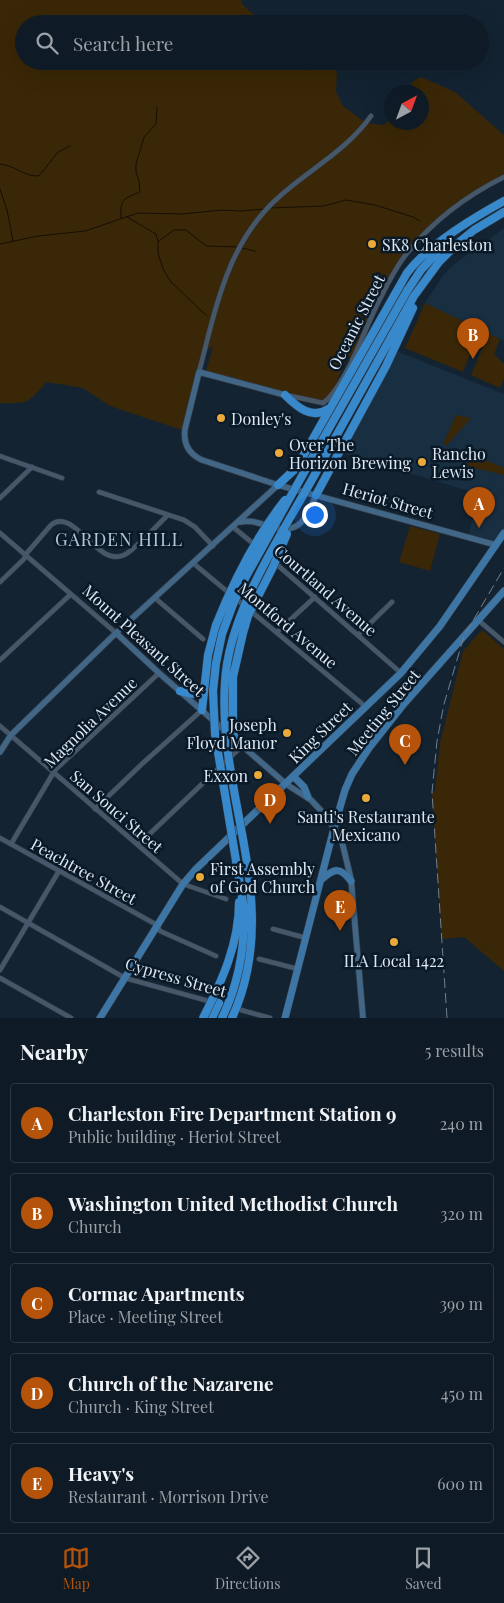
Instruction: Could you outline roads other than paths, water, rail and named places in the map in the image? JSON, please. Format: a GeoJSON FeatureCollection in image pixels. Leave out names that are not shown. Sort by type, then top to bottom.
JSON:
{"type":"FeatureCollection","features":[{"type":"Feature","properties":{"kind":"highway"},"geometry":{"type":"LineString","coordinates":[[278,485],[294,470],[302,458],[326,405],[407,273],[428,251],[504,201]]}},
{"type":"Feature","properties":{"kind":"highway"},"geometry":{"type":"LineString","coordinates":[[232,1018],[245,984],[249,966],[253,918],[249,872],[226,732],[225,680],[235,634],[253,586],[414,296],[439,262],[458,242],[504,212]]}},
{"type":"Feature","properties":{"kind":"highway"},"geometry":{"type":"LineString","coordinates":[[222,1018],[232,992],[241,957],[244,909],[238,883],[215,734],[213,691],[222,634],[232,606],[244,582],[407,291],[421,270],[461,228]]}},
{"type":"Feature","properties":{"kind":"highway"},"geometry":{"type":"LineString","coordinates":[[316,495],[386,366],[413,306],[439,262]]}},
{"type":"Feature","properties":{"kind":"highway"},"geometry":{"type":"LineString","coordinates":[[285,395],[312,414],[318,414],[326,405]]}},
{"type":"Feature","properties":{"kind":"highway"},"geometry":{"type":"LineString","coordinates":[[202,710],[208,655],[216,625],[233,584],[262,530],[302,476]]}},
{"type":"Feature","properties":{"kind":"highway"},"geometry":{"type":"LineString","coordinates":[[234,738],[233,677],[243,633],[248,616],[273,567],[303,497]]}},
{"type":"Feature","properties":{"kind":"highway"},"geometry":{"type":"LineString","coordinates":[[180,691],[193,694],[204,688]]}},
{"type":"Feature","properties":{"kind":"highway"},"geometry":{"type":"LineString","coordinates":[[204,1018],[233,947],[239,910],[238,883]]}},
{"type":"Feature","properties":{"kind":"highway"},"geometry":{"type":"LineString","coordinates":[[212,1018],[219,1003]]}},
{"type":"Feature","properties":{"kind":"main road","name":"Heriot Street"},"geometry":{"type":"LineString","coordinates":[[199,372],[184,431],[184,438],[189,451],[194,457],[278,485],[496,545]]}},
{"type":"Feature","properties":{"kind":"main road"},"geometry":{"type":"LineString","coordinates":[[199,372],[285,395]]}},
{"type":"Feature","properties":{"kind":"main road"},"geometry":{"type":"LineString","coordinates":[[0,752],[11,735],[116,633],[278,485]]}},
{"type":"Feature","properties":{"kind":"main road"},"geometry":{"type":"LineString","coordinates":[[235,525],[247,521],[279,529],[292,529],[300,525],[316,495]]}},
{"type":"Feature","properties":{"kind":"main road","name":"King Street"},"geometry":{"type":"LineString","coordinates":[[100,1018],[183,884],[196,869],[402,673],[440,626],[504,534]]}},
{"type":"Feature","properties":{"kind":"main road","name":"Meeting Street"},"geometry":{"type":"LineString","coordinates":[[285,1018],[334,828],[345,790],[356,768],[369,748],[403,705],[504,592]]}},
{"type":"Feature","properties":{"kind":"main road","name":"Mount Pleasant Street"},"geometry":{"type":"LineString","coordinates":[[116,633],[286,784],[308,797],[327,817],[342,842],[351,881],[362,1018]]}},
{"type":"Feature","properties":{"kind":"main road"},"geometry":{"type":"LineString","coordinates":[[294,777],[304,787],[308,797]]}},
{"type":"Feature","properties":{"kind":"main road"},"geometry":{"type":"LineString","coordinates":[[321,879],[330,872],[338,870],[344,872],[351,881]]}},
{"type":"Feature","properties":{"kind":"street"},"geometry":{"type":"LineString","coordinates":[[199,372],[225,276],[232,258],[249,229],[278,197],[355,136],[371,116]]}},
{"type":"Feature","properties":{"kind":"street","name":"Oceanic Street"},"geometry":{"type":"LineString","coordinates":[[326,405],[351,363],[378,301],[407,252],[458,205],[504,177]]}},
{"type":"Feature","properties":{"kind":"street"},"geometry":{"type":"LineString","coordinates":[[285,395],[326,405]]}},
{"type":"Feature","properties":{"kind":"street"},"geometry":{"type":"LineString","coordinates":[[0,456],[62,478]]}},
{"type":"Feature","properties":{"kind":"street"},"geometry":{"type":"LineString","coordinates":[[0,498],[32,467]]}},
{"type":"Feature","properties":{"kind":"street"},"geometry":{"type":"LineString","coordinates":[[99,492],[177,518],[195,527],[213,546]]}},
{"type":"Feature","properties":{"kind":"street"},"geometry":{"type":"LineString","coordinates":[[0,582],[24,559],[26,554],[52,525],[60,521],[69,523],[105,554],[112,557],[121,557],[128,553],[168,515]]}},
{"type":"Feature","properties":{"kind":"street","name":"Courtland Avenue"},"geometry":{"type":"LineString","coordinates":[[235,525],[315,598],[402,673]]}},
{"type":"Feature","properties":{"kind":"street","name":"Mount Pleasant Street"},"geometry":{"type":"LineString","coordinates":[[0,533],[116,633]]}},
{"type":"Feature","properties":{"kind":"street","name":"Montford Avenue"},"geometry":{"type":"LineString","coordinates":[[193,563],[366,707]]}},
{"type":"Feature","properties":{"kind":"street"},"geometry":{"type":"LineString","coordinates":[[0,660],[71,594]]}},
{"type":"Feature","properties":{"kind":"street"},"geometry":{"type":"LineString","coordinates":[[155,598],[202,639]]}},
{"type":"Feature","properties":{"kind":"street"},"geometry":{"type":"LineString","coordinates":[[277,632],[315,598]]}},
{"type":"Feature","properties":{"kind":"street"},"geometry":{"type":"LineString","coordinates":[[358,635],[392,602]]}},
{"type":"Feature","properties":{"kind":"street"},"geometry":{"type":"LineString","coordinates":[[478,620],[504,642]]}},
{"type":"Feature","properties":{"kind":"street","name":"Magnolia Avenue"},"geometry":{"type":"LineString","coordinates":[[11,844],[53,773],[159,673]]}},
{"type":"Feature","properties":{"kind":"street"},"geometry":{"type":"LineString","coordinates":[[95,809],[202,710]]}},
{"type":"Feature","properties":{"kind":"street","name":"San Souci Street"},"geometry":{"type":"LineString","coordinates":[[0,726],[183,884],[226,899]]}},
{"type":"Feature","properties":{"kind":"street"},"geometry":{"type":"LineString","coordinates":[[138,845],[242,746]]}},
{"type":"Feature","properties":{"kind":"street","name":"Peachtree Street"},"geometry":{"type":"LineString","coordinates":[[0,838],[157,925],[160,930],[216,956]]}},
{"type":"Feature","properties":{"kind":"street"},"geometry":{"type":"LineString","coordinates":[[0,970],[59,871]]}},
{"type":"Feature","properties":{"kind":"street","name":"Cypress Street"},"geometry":{"type":"LineString","coordinates":[[0,907],[125,978],[270,1018]]}},
{"type":"Feature","properties":{"kind":"street"},"geometry":{"type":"LineString","coordinates":[[273,929],[306,938]]}},
{"type":"Feature","properties":{"kind":"street"},"geometry":{"type":"LineString","coordinates":[[259,959],[298,970]]}},
{"type":"Feature","properties":{"kind":"street"},"geometry":{"type":"LineString","coordinates":[[0,978],[71,1018]]}},
{"type":"Feature","properties":{"kind":"waterway"},"geometry":{"type":"LineString","coordinates":[[121,218],[121,207],[124,200],[140,192],[136,164],[144,137],[156,124],[157,107]]}},
{"type":"Feature","properties":{"kind":"waterway"},"geometry":{"type":"LineString","coordinates":[[0,164],[10,166],[29,175],[39,176],[58,152],[70,146]]}},
{"type":"Feature","properties":{"kind":"waterway"},"geometry":{"type":"LineString","coordinates":[[0,189],[7,210],[13,241]]}},
{"type":"Feature","properties":{"kind":"waterway"},"geometry":{"type":"LineString","coordinates":[[271,208],[324,206],[346,200],[375,205],[420,221]]}},
{"type":"Feature","properties":{"kind":"waterway"},"geometry":{"type":"LineString","coordinates":[[0,244],[38,236],[85,231],[138,213],[182,214],[222,210],[265,209]]}},
{"type":"Feature","properties":{"kind":"waterway"},"geometry":{"type":"LineString","coordinates":[[127,217],[156,234],[158,253],[163,269],[171,282],[207,316]]}},
{"type":"Feature","properties":{"kind":"waterway"},"geometry":{"type":"LineString","coordinates":[[159,241],[174,230],[186,230],[206,246],[238,247]]}},
{"type":"Feature","properties":{"kind":"waterway"},"geometry":{"type":"LineString","coordinates":[[242,248],[255,251]]}},
{"type":"Feature","properties":{"kind":"railway"},"geometry":{"type":"LineString","coordinates":[[447,1018],[432,792],[437,741],[444,704],[464,636],[504,568]]}},
{"type":"Feature","properties":{"kind":"place","name":"SK8 Charleston"},"geometry":{"type":"Point","coordinates":[372,244]}},
{"type":"Feature","properties":{"kind":"place","name":"Washington United Methodist Church"},"geometry":{"type":"Point","coordinates":[473,359]}},
{"type":"Feature","properties":{"kind":"place","name":"Donley's"},"geometry":{"type":"Point","coordinates":[221,418]}},
{"type":"Feature","properties":{"kind":"place","name":"Over The Horizon Brewing"},"geometry":{"type":"Point","coordinates":[279,453]}},
{"type":"Feature","properties":{"kind":"place","name":"Rancho Lewis"},"geometry":{"type":"Point","coordinates":[422,462]}},
{"type":"Feature","properties":{"kind":"place","name":"Charleston Fire Department Station 9"},"geometry":{"type":"Point","coordinates":[479,528]}},
{"type":"Feature","properties":{"kind":"place","name":"Joseph Floyd Manor"},"geometry":{"type":"Point","coordinates":[287,733]}},
{"type":"Feature","properties":{"kind":"place","name":"Cormac Apartments"},"geometry":{"type":"Point","coordinates":[405,765]}},
{"type":"Feature","properties":{"kind":"place","name":"Exxon"},"geometry":{"type":"Point","coordinates":[258,775]}},
{"type":"Feature","properties":{"kind":"place","name":"Santi's Restaurante Mexicano"},"geometry":{"type":"Point","coordinates":[366,798]}},
{"type":"Feature","properties":{"kind":"place","name":"Church of the Nazarene"},"geometry":{"type":"Point","coordinates":[270,824]}},
{"type":"Feature","properties":{"kind":"place","name":"First Assembly of God Church"},"geometry":{"type":"Point","coordinates":[200,877]}},
{"type":"Feature","properties":{"kind":"place","name":"Heavy's"},"geometry":{"type":"Point","coordinates":[340,931]}},
{"type":"Feature","properties":{"kind":"place","name":"ILA Local 1422"},"geometry":{"type":"Point","coordinates":[394,942]}},
{"type":"Feature","properties":{"kind":"district","name":"GARDEN HILL"},"geometry":{"type":"Point","coordinates":[119,539]}}]}
